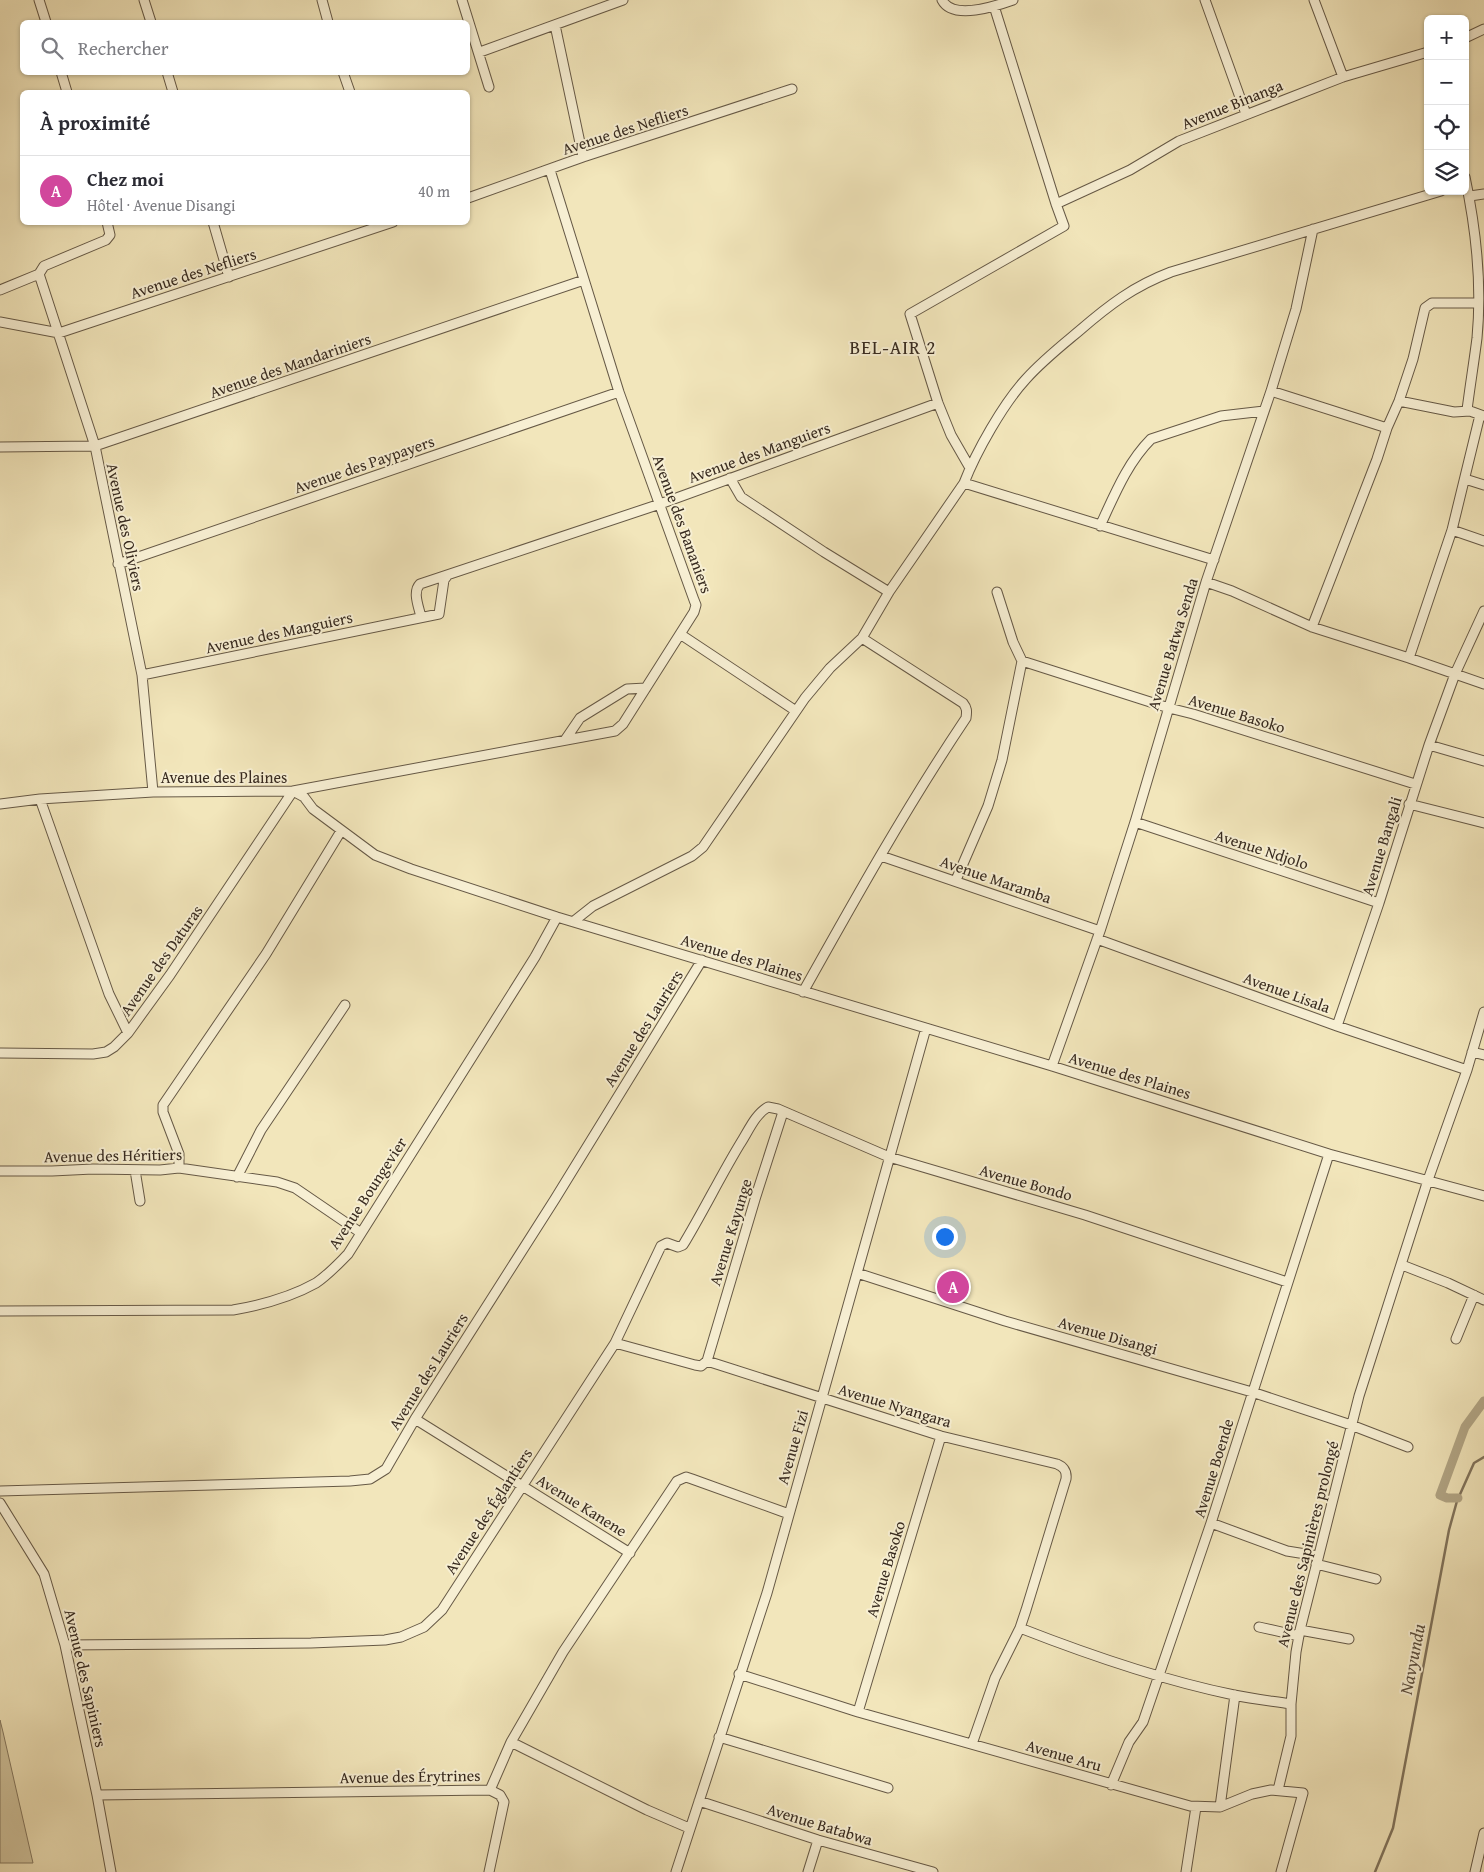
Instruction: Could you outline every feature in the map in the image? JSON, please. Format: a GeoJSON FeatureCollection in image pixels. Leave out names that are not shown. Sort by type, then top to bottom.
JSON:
{"type":"FeatureCollection","features":[{"type":"Feature","properties":{"kind":"street"},"geometry":{"type":"LineString","coordinates":[[39,0],[45,20]]}},
{"type":"Feature","properties":{"kind":"street"},"geometry":{"type":"LineString","coordinates":[[144,0],[150,20]]}},
{"type":"Feature","properties":{"kind":"street"},"geometry":{"type":"LineString","coordinates":[[322,0],[327,20]]}},
{"type":"Feature","properties":{"kind":"street"},"geometry":{"type":"LineString","coordinates":[[462,0],[469,20]]}},
{"type":"Feature","properties":{"kind":"street"},"geometry":{"type":"LineString","coordinates":[[480,52],[623,0]]}},
{"type":"Feature","properties":{"kind":"street"},"geometry":{"type":"LineString","coordinates":[[942,0],[946,6],[964,11],[994,6],[1013,0]]}},
{"type":"Feature","properties":{"kind":"street"},"geometry":{"type":"LineString","coordinates":[[1204,0],[1246,114]]}},
{"type":"Feature","properties":{"kind":"street"},"geometry":{"type":"LineString","coordinates":[[1314,0],[1343,77]]}},
{"type":"Feature","properties":{"kind":"street"},"geometry":{"type":"LineString","coordinates":[[970,468],[951,436],[938,403],[910,320],[911,312],[1064,227],[994,6]]}},
{"type":"Feature","properties":{"kind":"street"},"geometry":{"type":"LineString","coordinates":[[470,23],[490,87]]}},
{"type":"Feature","properties":{"kind":"street"},"geometry":{"type":"LineString","coordinates":[[555,25],[583,157]]}},
{"type":"Feature","properties":{"kind":"street"},"geometry":{"type":"LineString","coordinates":[[1469,36],[1484,29]]}},
{"type":"Feature","properties":{"kind":"street","name":"Avenue Binanga"},"geometry":{"type":"LineString","coordinates":[[1056,204],[1130,170],[1179,142],[1246,114],[1343,77],[1424,53]]}},
{"type":"Feature","properties":{"kind":"street"},"geometry":{"type":"LineString","coordinates":[[62,75],[66,90]]}},
{"type":"Feature","properties":{"kind":"street"},"geometry":{"type":"LineString","coordinates":[[167,75],[172,90]]}},
{"type":"Feature","properties":{"kind":"street"},"geometry":{"type":"LineString","coordinates":[[345,75],[349,90]]}},
{"type":"Feature","properties":{"kind":"street","name":"Avenue des Nefliers"},"geometry":{"type":"LineString","coordinates":[[470,197],[583,157],[792,90]]}},
{"type":"Feature","properties":{"kind":"street","name":"Avenue des Bananiers"},"geometry":{"type":"LineString","coordinates":[[293,791],[613,732],[620,728],[694,612],[696,605],[619,392],[550,170]]}},
{"type":"Feature","properties":{"kind":"street"},"geometry":{"type":"LineString","coordinates":[[1467,410],[1477,336],[1478,303],[1476,239],[1469,192]]}},
{"type":"Feature","properties":{"kind":"street"},"geometry":{"type":"LineString","coordinates":[[1470,196],[1484,194]]}},
{"type":"Feature","properties":{"kind":"street"},"geometry":{"type":"LineString","coordinates":[[574,921],[593,906],[692,856],[703,847],[796,711],[830,668],[862,638],[889,592],[964,483],[970,468],[1006,405],[1025,380],[1111,303],[1156,278],[1171,272],[1428,195]]}},
{"type":"Feature","properties":{"kind":"street"},"geometry":{"type":"LineString","coordinates":[[1,287],[39,274],[44,266],[106,240],[110,235],[108,225]]}},
{"type":"Feature","properties":{"kind":"street"},"geometry":{"type":"LineString","coordinates":[[214,225],[230,277]]}},
{"type":"Feature","properties":{"kind":"street","name":"Avenue des Nefliers"},"geometry":{"type":"LineString","coordinates":[[0,322],[59,334],[384,225]]}},
{"type":"Feature","properties":{"kind":"street","name":"Avenue Batwa Senda"},"geometry":{"type":"LineString","coordinates":[[1052,1066],[1135,822],[1206,582],[1271,391],[1296,310],[1313,229]]}},
{"type":"Feature","properties":{"kind":"street","name":"Avenue des Oliviers"},"geometry":{"type":"LineString","coordinates":[[39,274],[95,446],[142,675],[153,792]]}},
{"type":"Feature","properties":{"kind":"street","name":"Avenue des Mandariniers"},"geometry":{"type":"LineString","coordinates":[[0,447],[95,446],[584,280]]}},
{"type":"Feature","properties":{"kind":"street"},"geometry":{"type":"LineString","coordinates":[[1312,627],[1399,401],[1426,306],[1432,303],[1478,303]]}},
{"type":"Feature","properties":{"kind":"street"},"geometry":{"type":"LineString","coordinates":[[1271,391],[1387,428]]}},
{"type":"Feature","properties":{"kind":"street","name":"Avenue des Paypayers"},"geometry":{"type":"LineString","coordinates":[[118,564],[619,392]]}},
{"type":"Feature","properties":{"kind":"street"},"geometry":{"type":"LineString","coordinates":[[1399,401],[1454,412],[1467,410],[1482,416],[1452,530],[1410,658]]}},
{"type":"Feature","properties":{"kind":"street","name":"Avenue des Manguiers"},"geometry":{"type":"LineString","coordinates":[[421,617],[416,588],[420,584],[660,504],[938,403]]}},
{"type":"Feature","properties":{"kind":"street"},"geometry":{"type":"LineString","coordinates":[[1100,526],[1131,466],[1143,447],[1151,439],[1161,434],[1221,416],[1264,411]]}},
{"type":"Feature","properties":{"kind":"street"},"geometry":{"type":"LineString","coordinates":[[730,478],[741,497],[889,592]]}},
{"type":"Feature","properties":{"kind":"street"},"geometry":{"type":"LineString","coordinates":[[1465,479],[1484,485]]}},
{"type":"Feature","properties":{"kind":"street"},"geometry":{"type":"LineString","coordinates":[[964,483],[1214,560]]}},
{"type":"Feature","properties":{"kind":"street"},"geometry":{"type":"LineString","coordinates":[[1452,530],[1484,540]]}},
{"type":"Feature","properties":{"kind":"street","name":"Avenue des Manguiers"},"geometry":{"type":"LineString","coordinates":[[142,675],[440,612],[444,580],[447,576]]}},
{"type":"Feature","properties":{"kind":"street"},"geometry":{"type":"LineString","coordinates":[[1206,582],[1232,591],[1312,627],[1484,684]]}},
{"type":"Feature","properties":{"kind":"street"},"geometry":{"type":"LineString","coordinates":[[956,880],[988,806],[1010,725],[1022,661],[1013,642],[997,592]]}},
{"type":"Feature","properties":{"kind":"street","name":"Avenue Bangali"},"geometry":{"type":"LineString","coordinates":[[1337,1026],[1379,903],[1429,745],[1455,674],[1484,611]]}},
{"type":"Feature","properties":{"kind":"street"},"geometry":{"type":"LineString","coordinates":[[680,634],[796,711]]}},
{"type":"Feature","properties":{"kind":"street"},"geometry":{"type":"LineString","coordinates":[[803,992],[882,856],[966,718],[967,708],[963,703],[862,638]]}},
{"type":"Feature","properties":{"kind":"street","name":"Avenue Basoko"},"geometry":{"type":"LineString","coordinates":[[1022,661],[1416,784]]}},
{"type":"Feature","properties":{"kind":"street"},"geometry":{"type":"LineString","coordinates":[[565,740],[580,718],[627,689],[646,688]]}},
{"type":"Feature","properties":{"kind":"street"},"geometry":{"type":"LineString","coordinates":[[1429,745],[1484,761]]}},
{"type":"Feature","properties":{"kind":"street","name":"Avenue des Plaines"},"geometry":{"type":"LineString","coordinates":[[0,804],[40,799],[153,792],[293,791],[304,797],[313,809],[375,856],[419,872],[557,917],[1052,1066],[1329,1154],[1484,1196]]}},
{"type":"Feature","properties":{"kind":"street","name":"Avenue des Daturas"},"geometry":{"type":"LineString","coordinates":[[0,1052],[93,1054],[106,1052],[114,1047],[128,1033],[170,976],[293,791]]}},
{"type":"Feature","properties":{"kind":"street"},"geometry":{"type":"LineString","coordinates":[[40,799],[109,994],[128,1033]]}},
{"type":"Feature","properties":{"kind":"street"},"geometry":{"type":"LineString","coordinates":[[1409,804],[1484,823]]}},
{"type":"Feature","properties":{"kind":"street","name":"Avenue Ndjolo"},"geometry":{"type":"LineString","coordinates":[[1135,822],[1379,903]]}},
{"type":"Feature","properties":{"kind":"street"},"geometry":{"type":"LineString","coordinates":[[180,1168],[178,1154],[163,1112],[163,1104],[266,954],[341,830]]}},
{"type":"Feature","properties":{"kind":"street","name":"Avenue Maramba"},"geometry":{"type":"LineString","coordinates":[[882,856],[956,880],[1098,935]]}},
{"type":"Feature","properties":{"kind":"street","name":"Avenue Boungevier"},"geometry":{"type":"LineString","coordinates":[[0,1311],[233,1310],[275,1300],[316,1282],[331,1272],[348,1254],[535,957],[557,917]]}},
{"type":"Feature","properties":{"kind":"street","name":"Avenue Lisala"},"geometry":{"type":"LineString","coordinates":[[1098,935],[1337,1026],[1467,1070]]}},
{"type":"Feature","properties":{"kind":"street","name":"Avenue des Lauriers"},"geometry":{"type":"LineString","coordinates":[[0,1491],[350,1481],[370,1479],[386,1469],[415,1419],[555,1199],[702,960]]}},
{"type":"Feature","properties":{"kind":"street"},"geometry":{"type":"LineString","coordinates":[[237,1177],[261,1130],[345,1005]]}},
{"type":"Feature","properties":{"kind":"street","name":"Avenue des Sapinières prolongé"},"geometry":{"type":"LineString","coordinates":[[1278,1790],[1290,1743],[1291,1704],[1299,1633],[1351,1425],[1428,1180],[1467,1070],[1484,1012]]}},
{"type":"Feature","properties":{"kind":"street","name":"Avenue Fizi"},"geometry":{"type":"LineString","coordinates":[[676,1872],[766,1593],[926,1028]]}},
{"type":"Feature","properties":{"kind":"street"},"geometry":{"type":"LineString","coordinates":[[1472,1052],[1484,1055]]}},
{"type":"Feature","properties":{"kind":"street","name":"Avenue Bondo"},"geometry":{"type":"LineString","coordinates":[[760,1113],[772,1107],[889,1157],[1085,1215],[1287,1282]]}},
{"type":"Feature","properties":{"kind":"street","name":"Avenue Kayunge"},"geometry":{"type":"LineString","coordinates":[[707,1361],[783,1112]]}},
{"type":"Feature","properties":{"kind":"street","name":"Avenue des Églantiers"},"geometry":{"type":"LineString","coordinates":[[64,1645],[311,1643],[385,1640],[415,1632],[433,1620],[442,1610],[615,1343],[661,1246],[667,1243],[678,1246],[683,1245],[723,1172],[760,1113]]}},
{"type":"Feature","properties":{"kind":"street","name":"Avenue Boende"},"geometry":{"type":"LineString","coordinates":[[1111,1784],[1129,1742],[1141,1726],[1211,1523],[1329,1154]]}},
{"type":"Feature","properties":{"kind":"street","name":"Avenue des Héritiers"},"geometry":{"type":"LineString","coordinates":[[0,1171],[160,1170],[180,1168],[277,1182],[295,1188],[361,1233]]}},
{"type":"Feature","properties":{"kind":"street"},"geometry":{"type":"LineString","coordinates":[[135,1170],[140,1201]]}},
{"type":"Feature","properties":{"kind":"street"},"geometry":{"type":"LineString","coordinates":[[1402,1266],[1484,1300]]}},
{"type":"Feature","properties":{"kind":"street","name":"Avenue Disangi"},"geometry":{"type":"LineString","coordinates":[[857,1273],[1005,1321],[1252,1392],[1351,1425],[1408,1447]]}},
{"type":"Feature","properties":{"kind":"street"},"geometry":{"type":"LineString","coordinates":[[1456,1339],[1474,1295]]}},
{"type":"Feature","properties":{"kind":"street"},"geometry":{"type":"LineString","coordinates":[[615,1343],[694,1366],[701,1366],[707,1361]]}},
{"type":"Feature","properties":{"kind":"street","name":"Avenue Nyangara"},"geometry":{"type":"LineString","coordinates":[[707,1361],[941,1436],[1057,1464],[1066,1471],[1066,1479],[1020,1628]]}},
{"type":"Feature","properties":{"kind":"street","name":"Avenue Kanene"},"geometry":{"type":"LineString","coordinates":[[415,1419],[630,1553]]}},
{"type":"Feature","properties":{"kind":"street","name":"Avenue Basoko"},"geometry":{"type":"LineString","coordinates":[[858,1712],[941,1436]]}},
{"type":"Feature","properties":{"kind":"street","name":"Avenue des Érytrines"},"geometry":{"type":"LineString","coordinates":[[97,1795],[490,1790],[511,1742],[563,1652],[676,1481],[686,1477],[789,1514]]}},
{"type":"Feature","properties":{"kind":"street","name":"Avenue des Sapiniers"},"geometry":{"type":"LineString","coordinates":[[0,1503],[44,1574],[64,1645],[97,1795],[111,1872]]}},
{"type":"Feature","properties":{"kind":"street"},"geometry":{"type":"LineString","coordinates":[[1211,1523],[1376,1579]]}},
{"type":"Feature","properties":{"kind":"street"},"geometry":{"type":"LineString","coordinates":[[1259,1626],[1349,1640]]}},
{"type":"Feature","properties":{"kind":"street"},"geometry":{"type":"LineString","coordinates":[[972,1744],[995,1678],[1020,1628],[1104,1659],[1158,1676],[1235,1696],[1291,1704]]}},
{"type":"Feature","properties":{"kind":"street","name":"Avenue Aru"},"geometry":{"type":"LineString","coordinates":[[739,1674],[858,1712],[1196,1807],[1220,1807],[1262,1791],[1278,1790],[1303,1793],[1280,1872]]}},
{"type":"Feature","properties":{"kind":"street"},"geometry":{"type":"LineString","coordinates":[[1220,1807],[1235,1696]]}},
{"type":"Feature","properties":{"kind":"street"},"geometry":{"type":"LineString","coordinates":[[719,1737],[888,1788]]}},
{"type":"Feature","properties":{"kind":"street"},"geometry":{"type":"LineString","coordinates":[[511,1742],[647,1810],[689,1828]]}},
{"type":"Feature","properties":{"kind":"street"},"geometry":{"type":"LineString","coordinates":[[489,1872],[504,1802],[500,1795],[490,1790]]}},
{"type":"Feature","properties":{"kind":"street","name":"Avenue Batabwa"},"geometry":{"type":"LineString","coordinates":[[699,1801],[818,1840],[929,1872]]}},
{"type":"Feature","properties":{"kind":"street"},"geometry":{"type":"LineString","coordinates":[[1186,1872],[1196,1807]]}},
{"type":"Feature","properties":{"kind":"street"},"geometry":{"type":"LineString","coordinates":[[1475,1872],[1484,1834]]}},
{"type":"Feature","properties":{"kind":"street"},"geometry":{"type":"LineString","coordinates":[[808,1872],[818,1840]]}},
{"type":"Feature","properties":{"kind":"shaded area"},"geometry":{"type":"Polygon","coordinates":[[[0,1720],[3,1732],[33,1863],[0,1863],[0,1720]]]}},
{"type":"Feature","properties":{"kind":"waterway"},"geometry":{"type":"LineString","coordinates":[[1458,1498],[1447,1498],[1440,1495],[1465,1427],[1484,1401]]}},
{"type":"Feature","properties":{"kind":"waterway","name":"Navyundu"},"geometry":{"type":"LineString","coordinates":[[1375,1872],[1393,1828],[1449,1530],[1457,1501],[1474,1463],[1484,1457]]}},
{"type":"Feature","properties":{"kind":"place","name":"Chez moi"},"geometry":{"type":"Point","coordinates":[953,1287]}},
{"type":"Feature","properties":{"kind":"district","name":"BEL-AIR 2"},"geometry":{"type":"Point","coordinates":[893,347]}}]}
